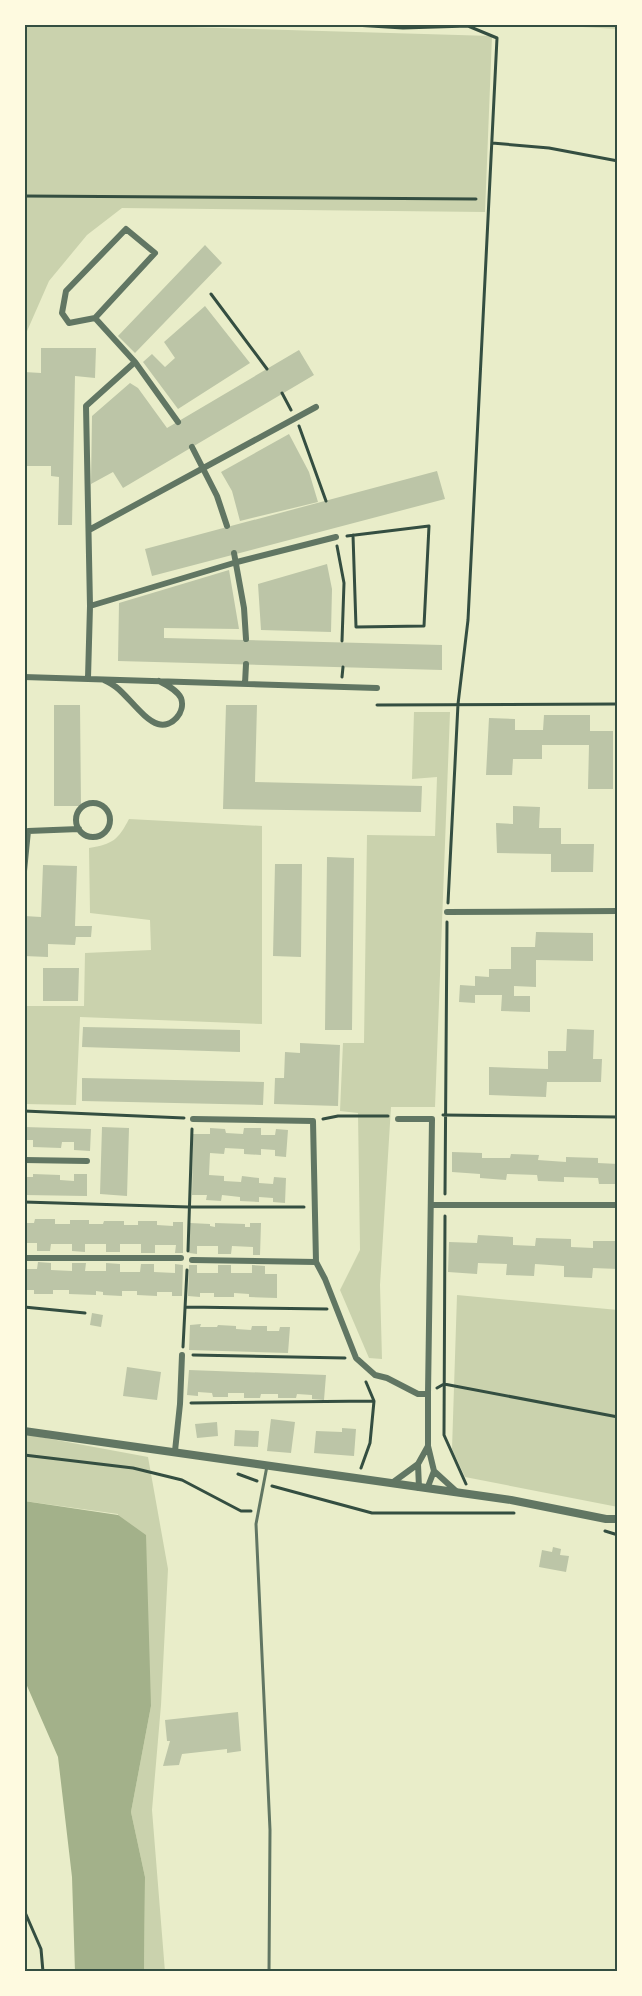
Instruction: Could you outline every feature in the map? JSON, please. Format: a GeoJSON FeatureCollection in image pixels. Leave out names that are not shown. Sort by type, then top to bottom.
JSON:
{"type":"FeatureCollection","features":[{"type":"Feature","properties":{"kind":"street"},"geometry":{"type":"LineString","coordinates":[[126,229],[155,253],[95,318],[69,323],[62,313],[66,291],[126,229]]}},
{"type":"Feature","properties":{"kind":"street"},"geometry":{"type":"LineString","coordinates":[[95,318],[135,362],[178,422]]}},
{"type":"Feature","properties":{"kind":"street"},"geometry":{"type":"LineString","coordinates":[[88,678],[90,606],[86,406],[135,362]]}},
{"type":"Feature","properties":{"kind":"street"},"geometry":{"type":"LineString","coordinates":[[89,530],[315,407]]}},
{"type":"Feature","properties":{"kind":"street"},"geometry":{"type":"LineString","coordinates":[[192,447],[217,496],[227,526]]}},
{"type":"Feature","properties":{"kind":"street"},"geometry":{"type":"LineString","coordinates":[[90,606],[237,562],[336,537]]}},
{"type":"Feature","properties":{"kind":"street"},"geometry":{"type":"LineString","coordinates":[[234,553],[244,608],[246,639]]}},
{"type":"Feature","properties":{"kind":"street"},"geometry":{"type":"LineString","coordinates":[[245,684],[246,664]]}},
{"type":"Feature","properties":{"kind":"street"},"geometry":{"type":"LineString","coordinates":[[24,677],[377,688]]}},
{"type":"Feature","properties":{"kind":"street"},"geometry":{"type":"LineString","coordinates":[[102,679],[116,687],[150,719],[157,724],[164,724],[177,718],[182,710],[181,698],[174,690],[159,681]]}},
{"type":"Feature","properties":{"kind":"street"},"geometry":{"type":"LineString","coordinates":[[24,871],[28,831],[79,829],[87,836],[98,837],[103,835],[110,826],[108,811],[98,804],[87,804],[76,818],[79,829]]}},
{"type":"Feature","properties":{"kind":"street"},"geometry":{"type":"LineString","coordinates":[[447,912],[618,911]]}},
{"type":"Feature","properties":{"kind":"street"},"geometry":{"type":"LineString","coordinates":[[398,1118],[432,1119],[428,1446],[434,1471],[460,1494]]}},
{"type":"Feature","properties":{"kind":"street"},"geometry":{"type":"LineString","coordinates":[[193,1119],[313,1121],[316,1262],[356,1358],[375,1375],[387,1378],[418,1394],[428,1394]]}},
{"type":"Feature","properties":{"kind":"street"},"geometry":{"type":"LineString","coordinates":[[24,1160],[87,1161]]}},
{"type":"Feature","properties":{"kind":"street"},"geometry":{"type":"LineString","coordinates":[[431,1205],[618,1205]]}},
{"type":"Feature","properties":{"kind":"street"},"geometry":{"type":"LineString","coordinates":[[24,1258],[181,1258]]}},
{"type":"Feature","properties":{"kind":"street"},"geometry":{"type":"LineString","coordinates":[[192,1260],[316,1262]]}},
{"type":"Feature","properties":{"kind":"street"},"geometry":{"type":"LineString","coordinates":[[175,1451],[182,1355]]}},
{"type":"Feature","properties":{"kind":"street"},"geometry":{"type":"LineString","coordinates":[[24,1431],[511,1500],[606,1519],[618,1519]]}},
{"type":"Feature","properties":{"kind":"street"},"geometry":{"type":"LineString","coordinates":[[391,1484],[418,1464],[428,1446]]}},
{"type":"Feature","properties":{"kind":"street"},"geometry":{"type":"LineString","coordinates":[[418,1464],[423,1488]]}},
{"type":"Feature","properties":{"kind":"street"},"geometry":{"type":"LineString","coordinates":[[423,1488],[434,1471]]}},
{"type":"Feature","properties":{"kind":"street"},"geometry":{"type":"LineString","coordinates":[[606,1519],[618,1524]]}},
{"type":"Feature","properties":{"kind":"lane"},"geometry":{"type":"LineString","coordinates":[[267,1465],[256,1524],[270,1830],[270,1972]]}},
{"type":"Feature","properties":{"kind":"path"},"geometry":{"type":"LineString","coordinates":[[338,24],[468,26],[497,38],[468,620],[458,704]]}},
{"type":"Feature","properties":{"kind":"path"},"geometry":{"type":"LineString","coordinates":[[492,143],[549,148],[618,161]]}},
{"type":"Feature","properties":{"kind":"path"},"geometry":{"type":"LineString","coordinates":[[24,196],[476,199]]}},
{"type":"Feature","properties":{"kind":"path"},"geometry":{"type":"LineString","coordinates":[[211,294],[267,369]]}},
{"type":"Feature","properties":{"kind":"path"},"geometry":{"type":"LineString","coordinates":[[282,393],[295,417],[326,501]]}},
{"type":"Feature","properties":{"kind":"path"},"geometry":{"type":"LineString","coordinates":[[342,641],[344,583],[336,537],[348,536],[359,535],[429,526],[424,626],[356,627],[353,547],[352,535]]}},
{"type":"Feature","properties":{"kind":"path"},"geometry":{"type":"LineString","coordinates":[[376,705],[618,704]]}},
{"type":"Feature","properties":{"kind":"path"},"geometry":{"type":"LineString","coordinates":[[24,1111],[193,1119],[182,1355],[356,1358]]}},
{"type":"Feature","properties":{"kind":"path"},"geometry":{"type":"LineString","coordinates":[[472,1496],[444,1435],[445,1115],[618,1117]]}},
{"type":"Feature","properties":{"kind":"path"},"geometry":{"type":"LineString","coordinates":[[313,1121],[338,1116],[398,1118]]}},
{"type":"Feature","properties":{"kind":"path"},"geometry":{"type":"LineString","coordinates":[[24,1202],[189,1207],[315,1207]]}},
{"type":"Feature","properties":{"kind":"path"},"geometry":{"type":"LineString","coordinates":[[24,1307],[85,1313]]}},
{"type":"Feature","properties":{"kind":"path"},"geometry":{"type":"LineString","coordinates":[[185,1307],[337,1309]]}},
{"type":"Feature","properties":{"kind":"path"},"geometry":{"type":"LineString","coordinates":[[355,1479],[370,1443],[374,1401],[365,1380]]}},
{"type":"Feature","properties":{"kind":"path"},"geometry":{"type":"LineString","coordinates":[[428,1394],[444,1384],[618,1417]]}},
{"type":"Feature","properties":{"kind":"path"},"geometry":{"type":"LineString","coordinates":[[180,1404],[374,1401]]}},
{"type":"Feature","properties":{"kind":"path"},"geometry":{"type":"LineString","coordinates":[[24,1455],[133,1468],[182,1480],[240,1511],[252,1511],[261,1501]]}},
{"type":"Feature","properties":{"kind":"path"},"geometry":{"type":"LineString","coordinates":[[231,1471],[264,1484],[372,1513],[522,1514]]}},
{"type":"Feature","properties":{"kind":"path"},"geometry":{"type":"LineString","coordinates":[[597,1529],[618,1535]]}},
{"type":"Feature","properties":{"kind":"path"},"geometry":{"type":"LineString","coordinates":[[24,1910],[42,1949],[43,1972]]}},
{"type":"Feature","properties":{"kind":"shaded area"},"geometry":{"type":"Polygon","coordinates":[[[529,24],[618,24],[618,29],[529,24]]]}},
{"type":"Feature","properties":{"kind":"shaded area"},"geometry":{"type":"Polygon","coordinates":[[[24,27],[187,27],[492,36],[485,212],[122,208],[87,235],[49,281],[24,338],[24,27]]]}},
{"type":"Feature","properties":{"kind":"shaded area"},"geometry":{"type":"Polygon","coordinates":[[[414,712],[450,712],[435,1107],[391,1107],[380,1285],[382,1359],[369,1358],[340,1290],[360,1250],[358,1113],[340,1111],[343,1043],[364,1043],[367,835],[435,836],[437,777],[412,779],[414,712]]]}},
{"type":"Feature","properties":{"kind":"shaded area"},"geometry":{"type":"Polygon","coordinates":[[[129,819],[262,826],[262,1024],[80,1017],[76,1105],[24,1104],[24,1006],[84,1006],[85,953],[151,950],[150,920],[90,913],[89,848],[114,840],[129,819]]]}},
{"type":"Feature","properties":{"kind":"shaded area"},"geometry":{"type":"Polygon","coordinates":[[[457,1295],[618,1310],[618,1507],[465,1477],[452,1449],[457,1295]]]}},
{"type":"Feature","properties":{"kind":"shaded area"},"geometry":{"type":"Polygon","coordinates":[[[24,1434],[148,1457],[168,1569],[161,1705],[152,1810],[165,1972],[144,1972],[145,1877],[131,1812],[151,1706],[118,1514],[24,1501],[24,1434]]]}},
{"type":"Feature","properties":{"kind":"shaded area"},"geometry":{"type":"Polygon","coordinates":[[[24,1501],[118,1515],[146,1535],[151,1706],[131,1812],[145,1877],[144,1972],[75,1972],[72,1877],[58,1757],[24,1679],[24,1501]]]}},
{"type":"Feature","properties":{"kind":"building"},"geometry":{"type":"Polygon","coordinates":[[[205,245],[222,263],[135,353],[118,336],[205,245]]]}},
{"type":"Feature","properties":{"kind":"building"},"geometry":{"type":"Polygon","coordinates":[[[205,306],[250,363],[178,409],[143,362],[152,354],[165,367],[175,358],[164,342],[205,306]]]}},
{"type":"Feature","properties":{"kind":"building"},"geometry":{"type":"Polygon","coordinates":[[[41,348],[96,348],[95,378],[75,376],[72,525],[58,525],[59,477],[51,476],[51,466],[24,466],[24,372],[41,373],[41,348]]]}},
{"type":"Feature","properties":{"kind":"building"},"geometry":{"type":"Polygon","coordinates":[[[299,350],[314,375],[123,488],[113,472],[91,484],[92,416],[130,383],[138,388],[167,428],[299,350]]]}},
{"type":"Feature","properties":{"kind":"building"},"geometry":{"type":"Polygon","coordinates":[[[289,434],[309,472],[318,502],[240,521],[232,491],[221,472],[289,434]]]}},
{"type":"Feature","properties":{"kind":"building"},"geometry":{"type":"Polygon","coordinates":[[[437,471],[445,499],[152,576],[145,549],[437,471]]]}},
{"type":"Feature","properties":{"kind":"building"},"geometry":{"type":"Polygon","coordinates":[[[327,564],[332,589],[331,632],[261,630],[258,584],[327,564]]]}},
{"type":"Feature","properties":{"kind":"building"},"geometry":{"type":"Polygon","coordinates":[[[229,570],[239,629],[164,628],[164,638],[442,645],[442,670],[118,661],[119,603],[229,570]]]}},
{"type":"Feature","properties":{"kind":"building"},"geometry":{"type":"Polygon","coordinates":[[[54,705],[80,705],[81,806],[54,806],[54,705]]]}},
{"type":"Feature","properties":{"kind":"building"},"geometry":{"type":"Polygon","coordinates":[[[226,705],[257,705],[255,782],[422,786],[421,812],[223,809],[226,705]]]}},
{"type":"Feature","properties":{"kind":"building"},"geometry":{"type":"Polygon","coordinates":[[[544,715],[590,715],[590,731],[613,731],[613,789],[588,789],[589,745],[542,745],[542,759],[513,759],[512,775],[486,775],[489,718],[515,719],[515,730],[543,730],[544,715]]]}},
{"type":"Feature","properties":{"kind":"building"},"geometry":{"type":"Polygon","coordinates":[[[513,806],[540,807],[539,828],[561,828],[561,844],[594,844],[593,872],[551,872],[551,854],[497,853],[496,823],[513,824],[513,806]]]}},
{"type":"Feature","properties":{"kind":"building"},"geometry":{"type":"Polygon","coordinates":[[[327,857],[354,858],[352,1030],[325,1030],[327,857]]]}},
{"type":"Feature","properties":{"kind":"building"},"geometry":{"type":"Polygon","coordinates":[[[275,864],[302,864],[301,957],[273,956],[275,864]]]}},
{"type":"Feature","properties":{"kind":"building"},"geometry":{"type":"Polygon","coordinates":[[[43,865],[77,866],[75,926],[92,926],[91,937],[76,937],[75,945],[48,944],[48,957],[24,956],[24,916],[41,917],[43,865]]]}},
{"type":"Feature","properties":{"kind":"building"},"geometry":{"type":"Polygon","coordinates":[[[536,932],[593,933],[593,961],[536,960],[536,987],[514,986],[514,996],[530,996],[530,1012],[501,1011],[502,995],[475,995],[475,1003],[459,1002],[460,985],[475,986],[475,976],[489,977],[489,969],[511,969],[511,947],[535,947],[536,932]]]}},
{"type":"Feature","properties":{"kind":"building"},"geometry":{"type":"Polygon","coordinates":[[[43,968],[79,968],[78,1001],[43,1001],[43,968]]]}},
{"type":"Feature","properties":{"kind":"building"},"geometry":{"type":"Polygon","coordinates":[[[83,1027],[240,1030],[240,1052],[82,1047],[83,1027]]]}},
{"type":"Feature","properties":{"kind":"building"},"geometry":{"type":"Polygon","coordinates":[[[567,1029],[594,1030],[593,1059],[602,1059],[601,1082],[547,1082],[546,1097],[489,1095],[489,1067],[548,1069],[548,1051],[566,1051],[567,1029]]]}},
{"type":"Feature","properties":{"kind":"building"},"geometry":{"type":"Polygon","coordinates":[[[300,1043],[340,1045],[338,1106],[274,1104],[275,1078],[284,1078],[285,1052],[300,1053],[300,1043]]]}},
{"type":"Feature","properties":{"kind":"building"},"geometry":{"type":"Polygon","coordinates":[[[82,1078],[264,1082],[263,1105],[82,1101],[82,1078]]]}},
{"type":"Feature","properties":{"kind":"building"},"geometry":{"type":"Polygon","coordinates":[[[24,1127],[91,1129],[90,1151],[74,1150],[74,1142],[62,1142],[61,1148],[33,1147],[33,1140],[24,1140],[24,1127]]]}},
{"type":"Feature","properties":{"kind":"building"},"geometry":{"type":"Polygon","coordinates":[[[102,1127],[129,1128],[127,1196],[100,1194],[102,1127]]]}},
{"type":"Feature","properties":{"kind":"building"},"geometry":{"type":"Polygon","coordinates":[[[210,1128],[225,1129],[226,1133],[243,1134],[244,1128],[261,1128],[261,1135],[275,1135],[276,1129],[288,1130],[286,1157],[275,1156],[275,1150],[261,1149],[261,1155],[244,1154],[244,1149],[225,1148],[224,1154],[210,1153],[209,1175],[224,1176],[224,1181],[241,1182],[242,1176],[259,1178],[259,1183],[273,1184],[274,1177],[286,1178],[285,1203],[273,1202],[273,1198],[259,1197],[259,1202],[240,1201],[240,1197],[222,1195],[221,1201],[206,1200],[207,1195],[192,1195],[193,1134],[210,1134],[210,1128]]]}},
{"type":"Feature","properties":{"kind":"building"},"geometry":{"type":"Polygon","coordinates":[[[452,1152],[482,1153],[482,1158],[510,1158],[511,1154],[539,1155],[538,1160],[566,1162],[566,1157],[598,1158],[598,1163],[618,1164],[618,1184],[599,1184],[598,1178],[564,1177],[564,1182],[538,1181],[537,1175],[507,1174],[506,1180],[480,1178],[480,1174],[452,1172],[452,1152]]]}},
{"type":"Feature","properties":{"kind":"building"},"geometry":{"type":"Polygon","coordinates":[[[33,1174],[60,1175],[60,1180],[74,1181],[74,1174],[87,1174],[87,1196],[24,1195],[24,1177],[33,1177],[33,1174]]]}},
{"type":"Feature","properties":{"kind":"building"},"geometry":{"type":"Polygon","coordinates":[[[35,1219],[55,1219],[55,1224],[70,1224],[70,1220],[89,1220],[89,1224],[124,1221],[124,1225],[138,1225],[138,1221],[157,1221],[157,1225],[173,1226],[173,1222],[183,1222],[183,1253],[175,1253],[176,1245],[155,1245],[155,1253],[141,1253],[141,1244],[120,1244],[120,1252],[106,1252],[106,1244],[85,1244],[85,1252],[72,1251],[72,1244],[51,1244],[50,1251],[37,1251],[37,1243],[26,1243],[26,1223],[34,1223],[35,1219]]]}},
{"type":"Feature","properties":{"kind":"building"},"geometry":{"type":"Polygon","coordinates":[[[190,1223],[210,1224],[215,1227],[215,1223],[245,1224],[245,1227],[250,1227],[250,1223],[261,1223],[260,1255],[253,1255],[253,1247],[232,1246],[231,1254],[218,1254],[218,1246],[197,1246],[197,1254],[189,1253],[190,1223]]]}},
{"type":"Feature","properties":{"kind":"building"},"geometry":{"type":"Polygon","coordinates":[[[478,1235],[513,1237],[513,1245],[535,1246],[536,1238],[571,1239],[571,1247],[593,1248],[593,1241],[618,1241],[618,1269],[593,1268],[592,1278],[564,1277],[564,1266],[535,1264],[534,1276],[506,1275],[507,1264],[478,1263],[477,1274],[448,1272],[449,1242],[477,1243],[478,1235]]]}},
{"type":"Feature","properties":{"kind":"building"},"geometry":{"type":"Polygon","coordinates":[[[38,1262],[51,1263],[51,1270],[72,1271],[72,1263],[86,1263],[85,1271],[106,1271],[106,1263],[120,1264],[120,1272],[140,1272],[141,1264],[154,1264],[154,1272],[175,1273],[175,1264],[183,1265],[182,1296],[172,1296],[172,1292],[157,1292],[157,1296],[137,1295],[137,1291],[122,1291],[122,1296],[103,1295],[103,1292],[96,1291],[96,1295],[69,1294],[69,1290],[53,1290],[53,1294],[34,1294],[34,1290],[25,1290],[25,1269],[37,1269],[38,1262]]]}},
{"type":"Feature","properties":{"kind":"building"},"geometry":{"type":"Polygon","coordinates":[[[189,1265],[197,1265],[197,1273],[218,1273],[218,1265],[231,1265],[231,1273],[252,1273],[252,1265],[265,1266],[265,1274],[277,1274],[277,1298],[249,1297],[249,1294],[234,1293],[234,1297],[214,1297],[214,1293],[200,1293],[200,1297],[188,1296],[189,1265]]]}},
{"type":"Feature","properties":{"kind":"building"},"geometry":{"type":"Polygon","coordinates":[[[92,1313],[103,1315],[101,1327],[90,1325],[92,1313]]]}},
{"type":"Feature","properties":{"kind":"building"},"geometry":{"type":"Polygon","coordinates":[[[201,1324],[200,1327],[236,1326],[236,1329],[251,1330],[252,1326],[267,1326],[267,1331],[279,1331],[280,1327],[290,1327],[288,1353],[189,1350],[190,1325],[201,1324]]]}},
{"type":"Feature","properties":{"kind":"building"},"geometry":{"type":"Polygon","coordinates":[[[127,1367],[161,1372],[157,1400],[123,1396],[127,1367]]]}},
{"type":"Feature","properties":{"kind":"building"},"geometry":{"type":"Polygon","coordinates":[[[189,1370],[326,1375],[324,1400],[312,1399],[312,1395],[297,1394],[296,1398],[278,1398],[278,1394],[261,1394],[260,1398],[244,1398],[244,1393],[228,1393],[228,1397],[213,1397],[212,1393],[198,1392],[198,1396],[187,1395],[189,1370]]]}},
{"type":"Feature","properties":{"kind":"building"},"geometry":{"type":"Polygon","coordinates":[[[271,1419],[295,1422],[291,1453],[267,1451],[271,1419]]]}},
{"type":"Feature","properties":{"kind":"building"},"geometry":{"type":"Polygon","coordinates":[[[217,1422],[218,1436],[197,1438],[195,1424],[217,1422]]]}},
{"type":"Feature","properties":{"kind":"building"},"geometry":{"type":"Polygon","coordinates":[[[342,1428],[356,1429],[354,1456],[314,1453],[316,1431],[342,1432],[342,1428]]]}},
{"type":"Feature","properties":{"kind":"building"},"geometry":{"type":"Polygon","coordinates":[[[235,1430],[259,1431],[258,1447],[234,1446],[235,1430]]]}},
{"type":"Feature","properties":{"kind":"building"},"geometry":{"type":"Polygon","coordinates":[[[553,1547],[561,1549],[560,1555],[569,1556],[566,1572],[539,1567],[542,1550],[552,1552],[553,1547]]]}},
{"type":"Feature","properties":{"kind":"building"},"geometry":{"type":"Polygon","coordinates":[[[238,1712],[241,1751],[227,1753],[227,1749],[182,1754],[179,1765],[163,1766],[170,1741],[167,1741],[165,1720],[238,1712]]]}}]}
